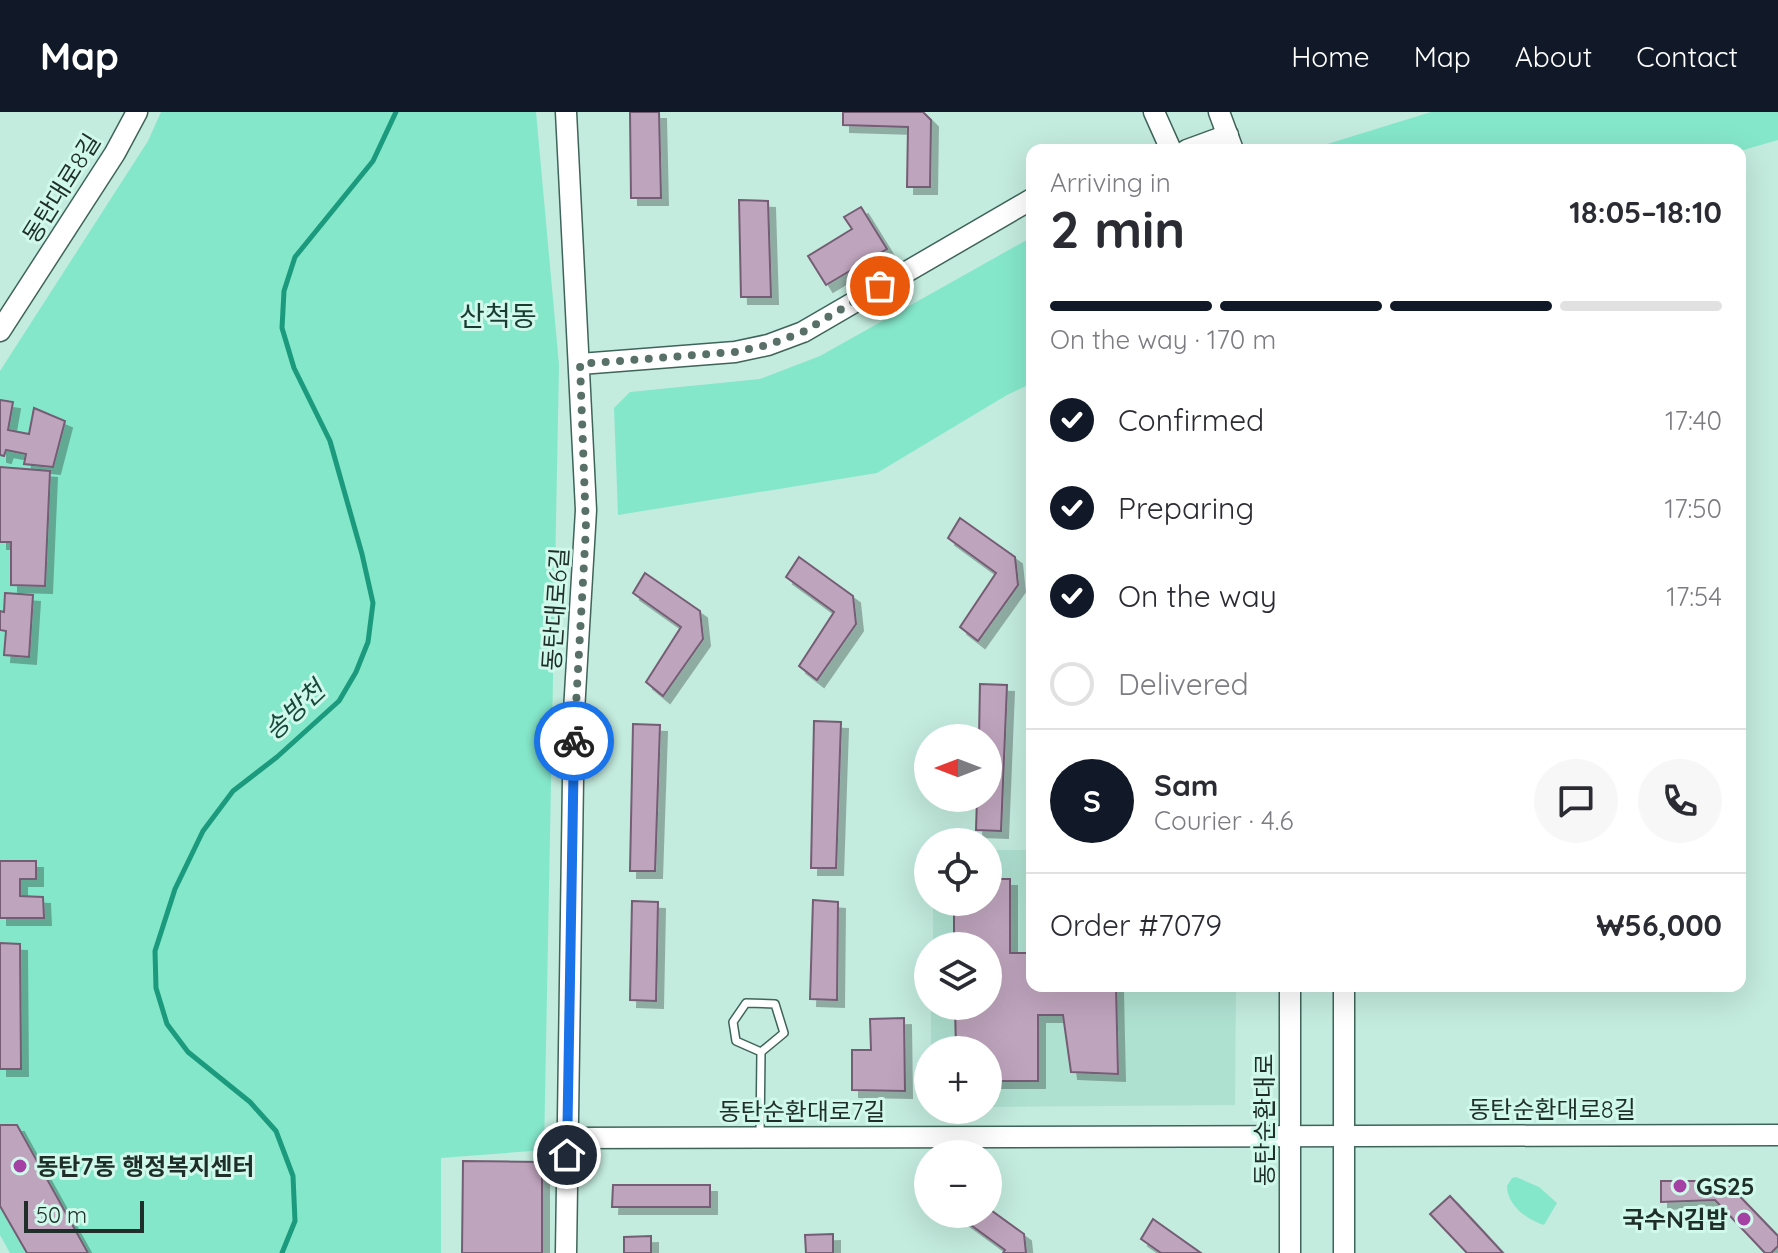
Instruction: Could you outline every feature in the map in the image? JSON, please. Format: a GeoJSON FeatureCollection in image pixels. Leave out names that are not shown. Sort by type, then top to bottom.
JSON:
{"type":"FeatureCollection","features":[{"type":"Feature","properties":{"kind":"street","name":"동탄대로8길"},"geometry":{"type":"LineString","coordinates":[[0,331],[115,153],[137,112]]}},
{"type":"Feature","properties":{"kind":"street","name":"동탄대로6길"},"geometry":{"type":"LineString","coordinates":[[566,112],[586,528],[574,711],[566,1253]]}},
{"type":"Feature","properties":{"kind":"street"},"geometry":{"type":"LineString","coordinates":[[1154,112],[1168,144]]}},
{"type":"Feature","properties":{"kind":"street"},"geometry":{"type":"LineString","coordinates":[[1219,112],[1230,142]]}},
{"type":"Feature","properties":{"kind":"street"},"geometry":{"type":"LineString","coordinates":[[580,364],[735,352],[768,345],[803,332],[1026,202]]}},
{"type":"Feature","properties":{"kind":"street","name":"동탄순환대로"},"geometry":{"type":"LineString","coordinates":[[1290,992],[1290,1253]]}},
{"type":"Feature","properties":{"kind":"street"},"geometry":{"type":"LineString","coordinates":[[1344,992],[1335,1135],[1344,1253]]}},
{"type":"Feature","properties":{"kind":"street","name":"동탄순환대로7길"},"geometry":{"type":"LineString","coordinates":[[567,1138],[1335,1135]]}},
{"type":"Feature","properties":{"kind":"street","name":"동탄순환대로8길"},"geometry":{"type":"LineString","coordinates":[[1335,1135],[1778,1135]]}},
{"type":"Feature","properties":{"kind":"lane"},"geometry":{"type":"LineString","coordinates":[[760,1137],[761,1052],[784,1033],[775,1004],[746,1003],[733,1022],[736,1041],[761,1052]]}},
{"type":"Feature","properties":{"kind":"shaded area"},"geometry":{"type":"Polygon","coordinates":[[[1002,850],[1026,850],[1026,992],[1236,992],[1235,1105],[1002,1107],[1002,1036],[931,1036],[931,1020],[1002,1020],[1002,932],[933,932],[933,916],[1002,916],[1002,850]]]}},
{"type":"Feature","properties":{"kind":"green space"},"geometry":{"type":"Polygon","coordinates":[[[161,112],[536,112],[559,365],[544,1150],[441,1158],[441,1253],[10,1253],[0,1235],[0,371],[148,141],[161,112]]]}},
{"type":"Feature","properties":{"kind":"green space"},"geometry":{"type":"Polygon","coordinates":[[[1431,112],[1778,112],[1778,140],[1746,149],[1746,144],[1327,144],[1431,112]]]}},
{"type":"Feature","properties":{"kind":"green space"},"geometry":{"type":"Polygon","coordinates":[[[1026,240],[1026,386],[877,473],[618,515],[614,408],[630,392],[760,379],[820,356],[1026,240]]]}},
{"type":"Feature","properties":{"kind":"green space"},"geometry":{"type":"Polygon","coordinates":[[[1516,1177],[1539,1187],[1557,1203],[1544,1225],[1525,1215],[1510,1199],[1507,1186],[1516,1177]]]}},
{"type":"Feature","properties":{"kind":"building"},"geometry":{"type":"Polygon","coordinates":[[[630,112],[659,112],[661,198],[631,198],[630,112]]]}},
{"type":"Feature","properties":{"kind":"building"},"geometry":{"type":"Polygon","coordinates":[[[843,112],[923,112],[931,120],[930,187],[907,187],[908,127],[843,125],[843,112]]]}},
{"type":"Feature","properties":{"kind":"building"},"geometry":{"type":"Polygon","coordinates":[[[739,200],[768,201],[771,297],[741,297],[739,200]]]}},
{"type":"Feature","properties":{"kind":"building"},"geometry":{"type":"Polygon","coordinates":[[[861,207],[887,249],[826,285],[808,256],[852,229],[844,217],[861,207]]]}},
{"type":"Feature","properties":{"kind":"building"},"geometry":{"type":"Polygon","coordinates":[[[0,400],[13,402],[8,430],[29,434],[34,408],[65,421],[53,467],[24,464],[26,454],[6,450],[4,456],[0,455],[0,400]]]}},
{"type":"Feature","properties":{"kind":"building"},"geometry":{"type":"Polygon","coordinates":[[[0,467],[50,471],[45,586],[11,585],[11,542],[0,542],[0,467]]]}},
{"type":"Feature","properties":{"kind":"building"},"geometry":{"type":"Polygon","coordinates":[[[960,518],[1015,557],[1018,585],[978,641],[960,627],[996,573],[948,538],[960,518]]]}},
{"type":"Feature","properties":{"kind":"building"},"geometry":{"type":"Polygon","coordinates":[[[799,557],[853,596],[856,624],[817,680],[799,666],[834,612],[786,577],[799,557]]]}},
{"type":"Feature","properties":{"kind":"building"},"geometry":{"type":"Polygon","coordinates":[[[645,573],[700,611],[703,639],[663,696],[646,682],[681,627],[633,593],[645,573]]]}},
{"type":"Feature","properties":{"kind":"building"},"geometry":{"type":"Polygon","coordinates":[[[5,593],[33,595],[29,657],[4,655],[6,631],[0,630],[0,611],[4,612],[5,593]]]}},
{"type":"Feature","properties":{"kind":"building"},"geometry":{"type":"Polygon","coordinates":[[[980,684],[1007,685],[1002,807],[1002,724],[979,724],[980,684]]]}},
{"type":"Feature","properties":{"kind":"building"},"geometry":{"type":"Polygon","coordinates":[[[814,721],[841,722],[836,868],[811,868],[814,721]]]}},
{"type":"Feature","properties":{"kind":"building"},"geometry":{"type":"Polygon","coordinates":[[[633,724],[660,725],[655,871],[630,871],[633,724]]]}},
{"type":"Feature","properties":{"kind":"building"},"geometry":{"type":"Polygon","coordinates":[[[977,812],[1002,812],[1001,828],[976,828],[977,812]]]}},
{"type":"Feature","properties":{"kind":"building"},"geometry":{"type":"Polygon","coordinates":[[[0,861],[36,861],[36,879],[20,879],[20,896],[43,897],[44,918],[0,918],[0,861]]]}},
{"type":"Feature","properties":{"kind":"building"},"geometry":{"type":"Polygon","coordinates":[[[1002,879],[1010,879],[1010,953],[1026,953],[1026,992],[1116,992],[1118,1074],[1071,1072],[1063,1015],[1038,1015],[1038,1081],[1002,1081],[1002,1036],[956,1036],[955,1020],[1002,1020],[1002,932],[954,932],[954,916],[1002,916],[1002,879]]]}},
{"type":"Feature","properties":{"kind":"building"},"geometry":{"type":"Polygon","coordinates":[[[813,900],[838,902],[837,1000],[810,999],[813,900]]]}},
{"type":"Feature","properties":{"kind":"building"},"geometry":{"type":"Polygon","coordinates":[[[632,901],[658,902],[656,1001],[630,1000],[632,901]]]}},
{"type":"Feature","properties":{"kind":"building"},"geometry":{"type":"Polygon","coordinates":[[[0,943],[20,944],[21,1069],[0,1069],[0,943]]]}},
{"type":"Feature","properties":{"kind":"building"},"geometry":{"type":"Polygon","coordinates":[[[904,1018],[905,1091],[852,1090],[852,1050],[871,1050],[870,1019],[904,1018]]]}},
{"type":"Feature","properties":{"kind":"building","name":"동탄7동 행정복지센터"},"geometry":{"type":"Polygon","coordinates":[[[0,1125],[17,1125],[88,1253],[27,1253],[0,1206],[0,1125]]]}},
{"type":"Feature","properties":{"kind":"building"},"geometry":{"type":"Polygon","coordinates":[[[463,1161],[542,1162],[542,1253],[462,1253],[463,1161]]]}},
{"type":"Feature","properties":{"kind":"building"},"geometry":{"type":"Polygon","coordinates":[[[1661,1181],[1725,1181],[1778,1236],[1778,1246],[1771,1253],[1765,1253],[1715,1200],[1661,1202],[1661,1181]]]}},
{"type":"Feature","properties":{"kind":"building"},"geometry":{"type":"Polygon","coordinates":[[[613,1185],[710,1185],[710,1207],[612,1207],[613,1185]]]}},
{"type":"Feature","properties":{"kind":"building"},"geometry":{"type":"Polygon","coordinates":[[[1450,1196],[1503,1253],[1467,1253],[1430,1214],[1450,1196]]]}},
{"type":"Feature","properties":{"kind":"building"},"geometry":{"type":"Polygon","coordinates":[[[1002,1218],[1024,1234],[1026,1253],[1003,1253],[1005,1250],[975,1228],[1002,1228],[1002,1218]]]}},
{"type":"Feature","properties":{"kind":"building"},"geometry":{"type":"Polygon","coordinates":[[[1153,1219],[1201,1253],[1161,1253],[1141,1239],[1153,1219]]]}},
{"type":"Feature","properties":{"kind":"building"},"geometry":{"type":"Polygon","coordinates":[[[833,1234],[833,1253],[806,1253],[805,1235],[833,1234]]]}},
{"type":"Feature","properties":{"kind":"building"},"geometry":{"type":"Polygon","coordinates":[[[651,1236],[651,1253],[624,1253],[624,1237],[651,1236]]]}},
{"type":"Feature","properties":{"kind":"waterway","name":"송방천"},"geometry":{"type":"LineString","coordinates":[[282,1253],[295,1221],[293,1176],[276,1131],[250,1102],[188,1052],[167,1024],[156,988],[155,951],[175,889],[203,831],[233,791],[277,757],[339,701],[356,672],[368,642],[373,603],[362,554],[330,441],[294,368],[282,328],[284,291],[295,257],[373,161],[396,112]]}},
{"type":"Feature","properties":{"kind":"way so far"},"geometry":{"type":"LineString","coordinates":[[574,741],[586,528],[580,364],[735,352],[768,345],[803,332],[880,286]]}},
{"type":"Feature","properties":{"kind":"place","name":"동탄7동 행정복지센터"},"geometry":{"type":"Point","coordinates":[20,1166]}},
{"type":"Feature","properties":{"kind":"place","name":"GS25"},"geometry":{"type":"Point","coordinates":[1680,1186]}},
{"type":"Feature","properties":{"kind":"place","name":"국수N김밥"},"geometry":{"type":"Point","coordinates":[1744,1219]}},
{"type":"Feature","properties":{"kind":"district","name":"산척동"},"geometry":{"type":"Point","coordinates":[498,315]}},
{"type":"Feature","properties":{"kind":"route"},"geometry":{"type":"LineString","coordinates":[[567,1155],[574,741]]}}]}
